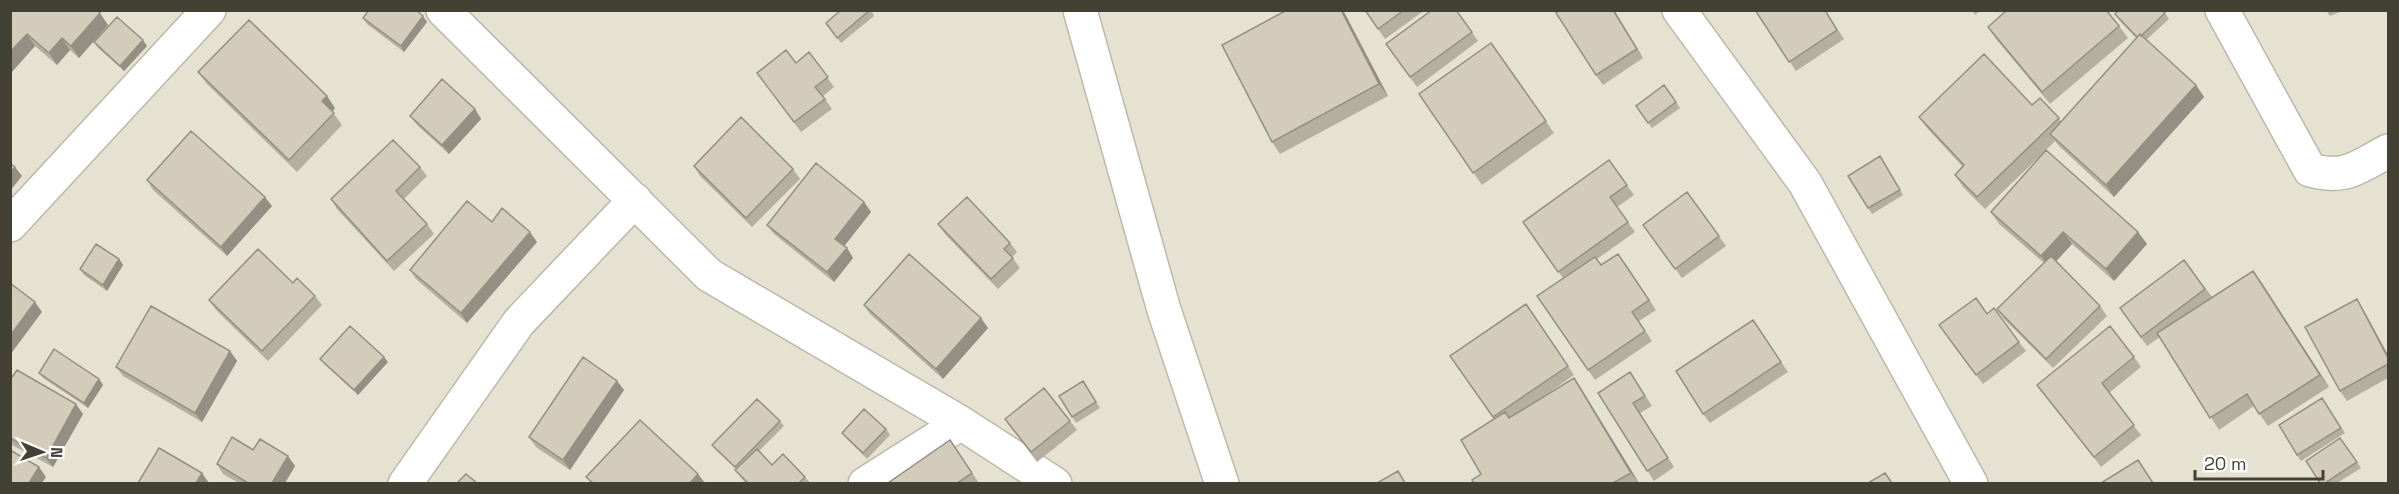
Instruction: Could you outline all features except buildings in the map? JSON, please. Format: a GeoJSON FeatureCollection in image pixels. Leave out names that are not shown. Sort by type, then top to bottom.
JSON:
{"type":"FeatureCollection","features":[{"type":"Feature","properties":{"kind":"street"},"geometry":{"type":"LineString","coordinates":[[10,225],[209,10]]}},
{"type":"Feature","properties":{"kind":"street"},"geometry":{"type":"LineString","coordinates":[[443,10],[709,275],[961,423],[1055,483]]}},
{"type":"Feature","properties":{"kind":"street"},"geometry":{"type":"LineString","coordinates":[[1080,10],[1164,310],[1222,483]]}},
{"type":"Feature","properties":{"kind":"street"},"geometry":{"type":"LineString","coordinates":[[1679,10],[1805,183],[1971,483]]}},
{"type":"Feature","properties":{"kind":"street"},"geometry":{"type":"LineString","coordinates":[[2222,10],[2310,170],[2330,176],[2350,172],[2388,151]]}},
{"type":"Feature","properties":{"kind":"street"},"geometry":{"type":"LineString","coordinates":[[405,483],[519,322],[635,200]]}},
{"type":"Feature","properties":{"kind":"street"},"geometry":{"type":"LineString","coordinates":[[864,483],[961,423]]}},
{"type":"Feature","properties":{"kind":"shaded area"},"geometry":{"type":"Polygon","coordinates":[[[11,11],[2388,11],[2388,483],[11,483],[11,11]]]}}]}
